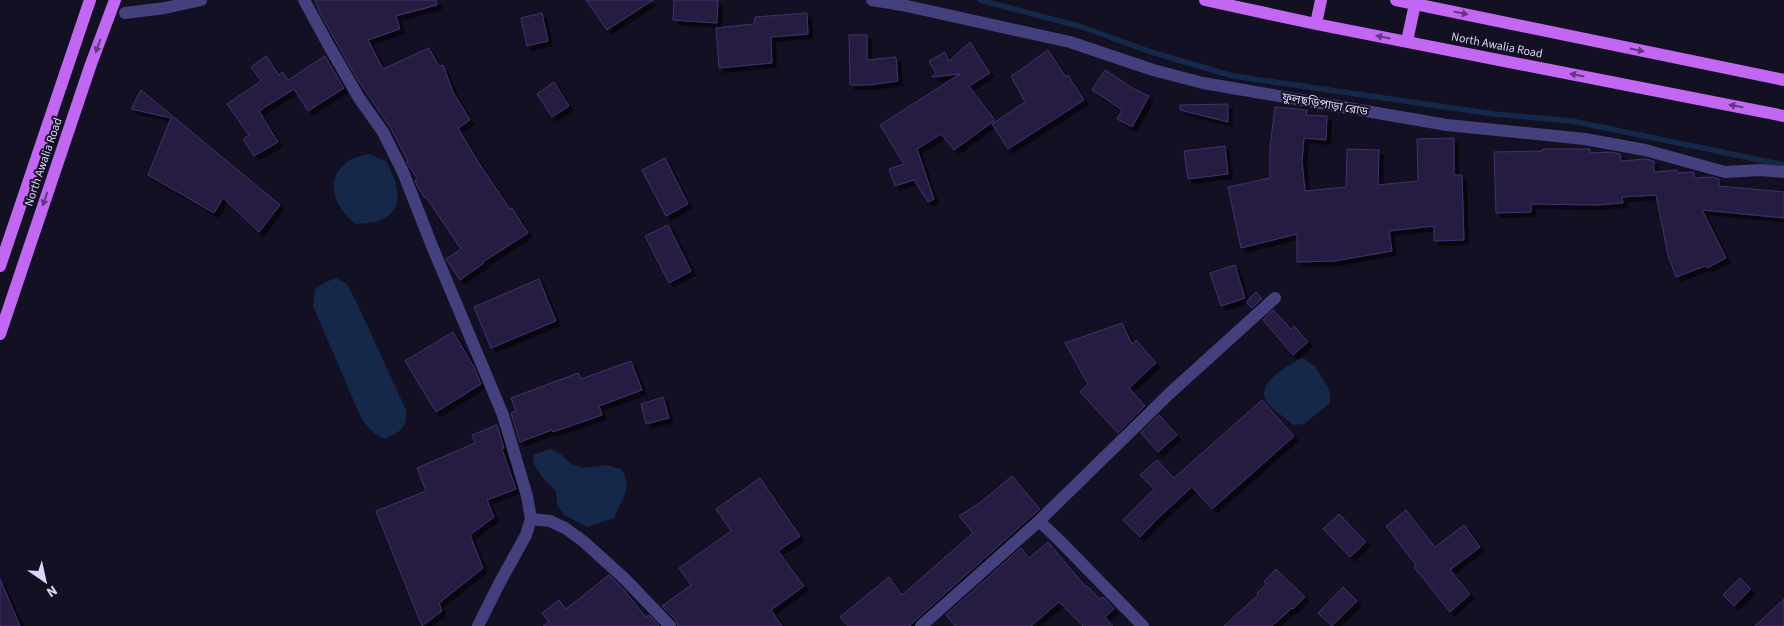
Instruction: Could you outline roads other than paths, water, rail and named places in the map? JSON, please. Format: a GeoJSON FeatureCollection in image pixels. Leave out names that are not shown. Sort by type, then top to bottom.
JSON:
{"type":"FeatureCollection","features":[{"type":"Feature","properties":{"kind":"main road","name":"North Awalia Road"},"geometry":{"type":"LineString","coordinates":[[0,266],[90,0]]}},
{"type":"Feature","properties":{"kind":"main road","name":"North Awalia Road"},"geometry":{"type":"LineString","coordinates":[[0,334],[88,73],[115,0]]}},
{"type":"Feature","properties":{"kind":"main road","name":"North Awalia Road"},"geometry":{"type":"LineString","coordinates":[[1205,0],[1316,24],[1784,116]]}},
{"type":"Feature","properties":{"kind":"main road"},"geometry":{"type":"LineString","coordinates":[[1316,24],[1321,0]]}},
{"type":"Feature","properties":{"kind":"main road","name":"North Awalia Road"},"geometry":{"type":"LineString","coordinates":[[1396,0],[1784,80]]}},
{"type":"Feature","properties":{"kind":"main road"},"geometry":{"type":"LineString","coordinates":[[1407,42],[1414,4]]}},
{"type":"Feature","properties":{"kind":"street"},"geometry":{"type":"LineString","coordinates":[[125,13],[165,8],[201,0]]}},
{"type":"Feature","properties":{"kind":"street"},"geometry":{"type":"LineString","coordinates":[[304,0],[359,98],[383,132],[403,172],[503,415],[527,496],[531,518],[526,535],[478,626]]}},
{"type":"Feature","properties":{"kind":"street","name":"ফুলছড়িপাড়া রোড"},"geometry":{"type":"LineString","coordinates":[[872,0],[1070,42],[1153,70],[1203,83],[1447,125],[1585,139],[1645,150],[1725,172],[1761,170],[1784,172]]}},
{"type":"Feature","properties":{"kind":"street"},"geometry":{"type":"LineString","coordinates":[[921,626],[1039,521],[1170,393],[1275,298]]}},
{"type":"Feature","properties":{"kind":"street"},"geometry":{"type":"LineString","coordinates":[[531,518],[550,521],[565,528],[583,541],[626,579],[670,626]]}},
{"type":"Feature","properties":{"kind":"street"},"geometry":{"type":"LineString","coordinates":[[1039,521],[1143,626]]}},
{"type":"Feature","properties":{"kind":"water"},"geometry":{"type":"Polygon","coordinates":[[[369,154],[386,161],[394,177],[398,194],[397,202],[394,210],[379,221],[356,224],[344,212],[335,196],[334,180],[346,163],[369,154]]]}},
{"type":"Feature","properties":{"kind":"water"},"geometry":{"type":"Polygon","coordinates":[[[336,278],[347,284],[406,410],[406,421],[402,429],[385,439],[369,429],[359,413],[313,306],[315,289],[336,278]]]}},
{"type":"Feature","properties":{"kind":"water"},"geometry":{"type":"Polygon","coordinates":[[[1302,358],[1315,366],[1330,391],[1330,403],[1304,424],[1293,425],[1272,408],[1264,395],[1265,388],[1275,376],[1302,358]]]}},
{"type":"Feature","properties":{"kind":"water"},"geometry":{"type":"Polygon","coordinates":[[[550,449],[559,453],[571,464],[583,468],[606,465],[621,469],[625,476],[626,488],[614,518],[587,527],[564,515],[557,504],[556,491],[543,478],[534,465],[533,455],[550,449]]]}},
{"type":"Feature","properties":{"kind":"waterway"},"geometry":{"type":"LineString","coordinates":[[980,0],[1082,27],[1151,52],[1233,76],[1494,114],[1572,121],[1784,165]]}}]}
